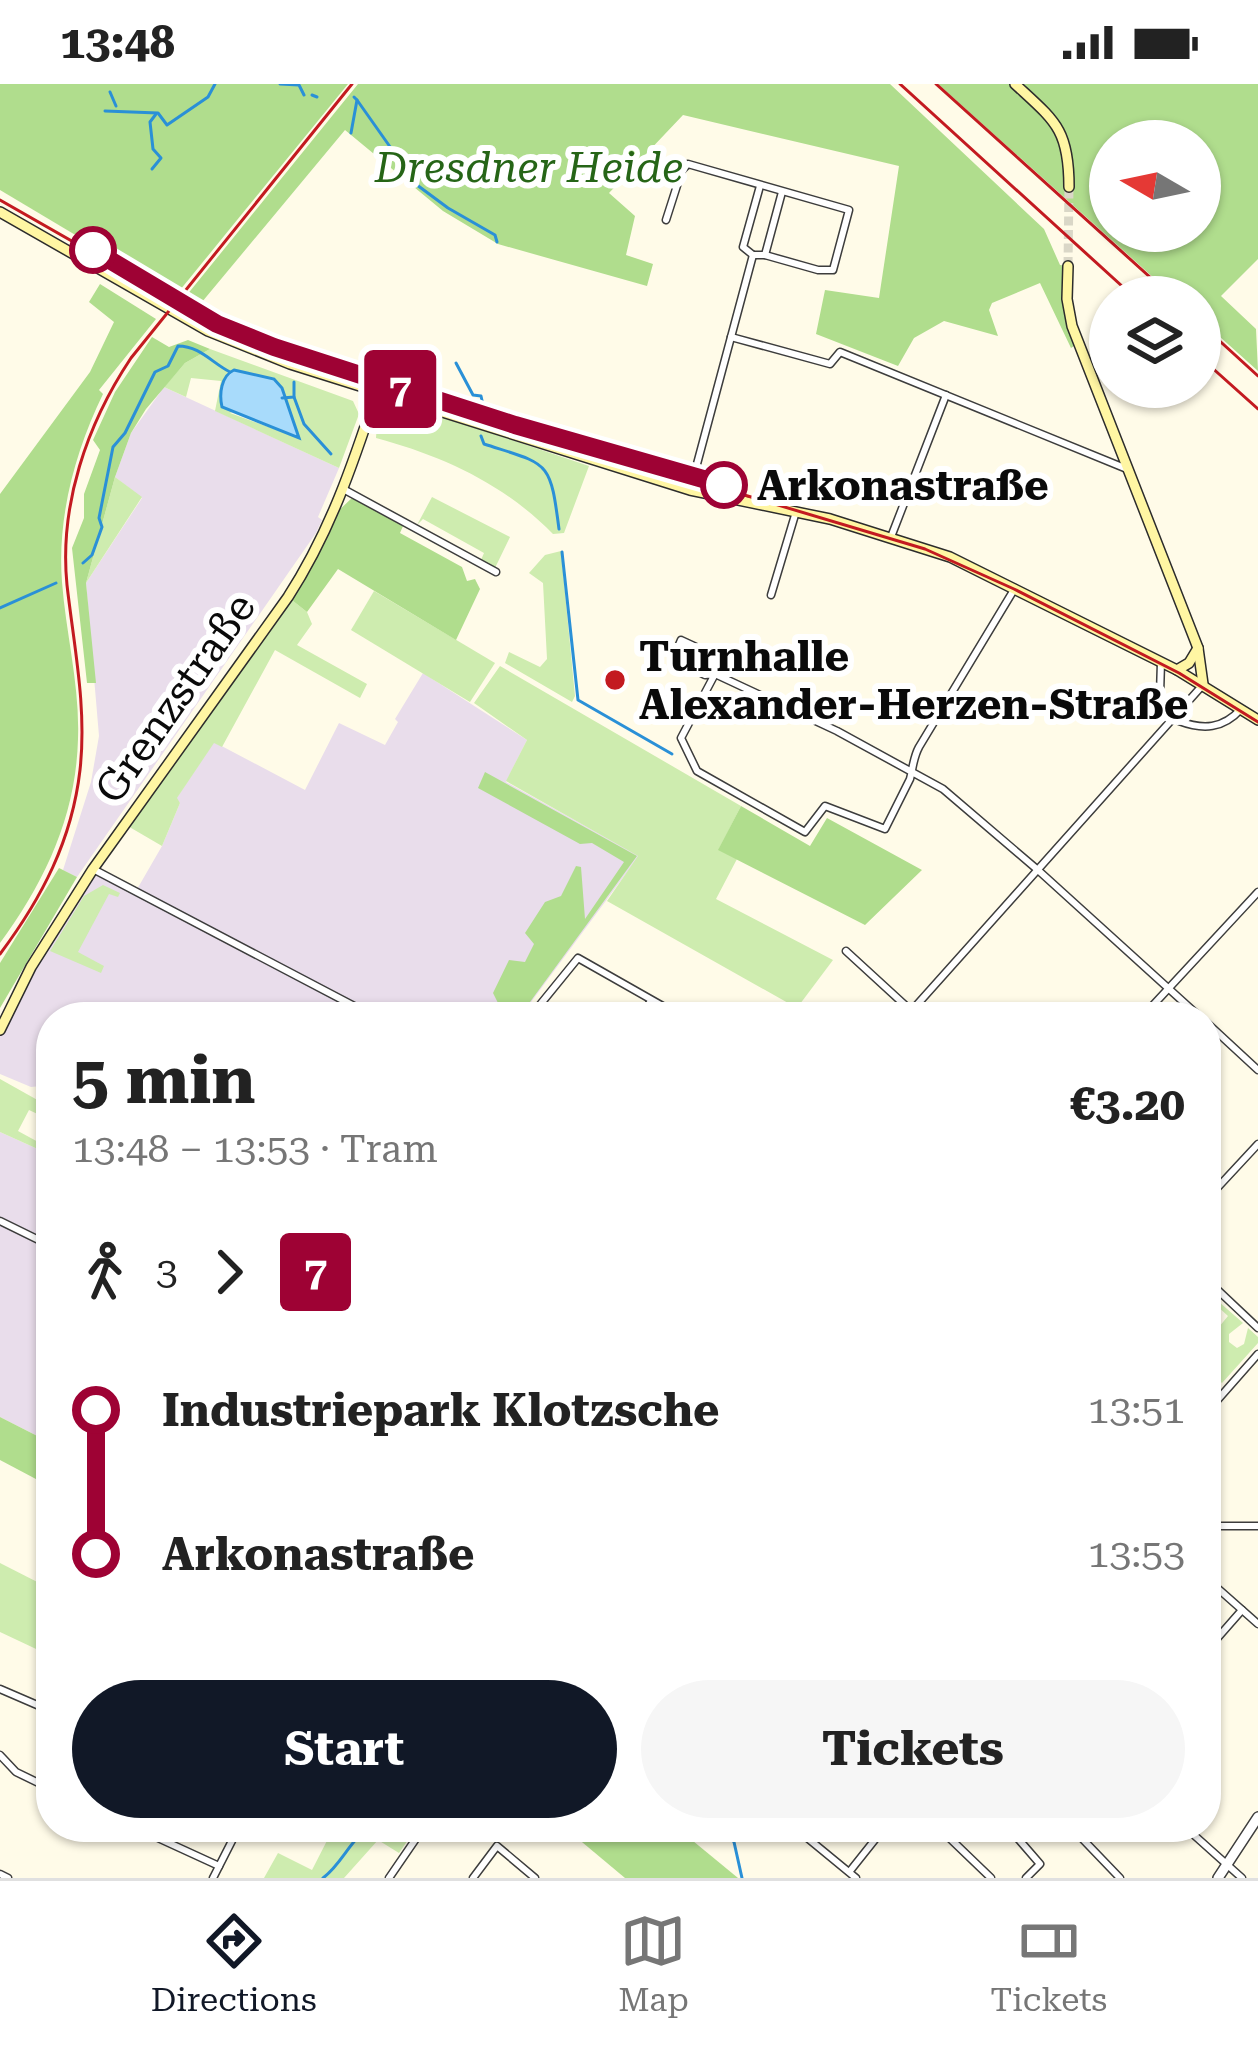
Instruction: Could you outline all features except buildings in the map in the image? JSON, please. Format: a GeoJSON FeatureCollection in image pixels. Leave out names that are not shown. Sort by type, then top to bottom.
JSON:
{"type":"FeatureCollection","features":[{"type":"Feature","properties":{"kind":"main road"},"geometry":{"type":"LineString","coordinates":[[1015,84],[1060,127],[1070,164],[1070,187]]}},
{"type":"Feature","properties":{"kind":"main road"},"geometry":{"type":"LineString","coordinates":[[0,212],[208,331],[290,364],[690,490],[830,520],[950,557],[1177,670],[1258,720]]}},
{"type":"Feature","properties":{"kind":"main road"},"geometry":{"type":"LineString","coordinates":[[1068,266],[1072,326],[1198,648],[1203,684]]}},
{"type":"Feature","properties":{"kind":"main road","name":"Grenzstraße"},"geometry":{"type":"LineString","coordinates":[[0,1030],[31,968],[93,869],[317,550],[345,490],[377,391]]}},
{"type":"Feature","properties":{"kind":"main road"},"geometry":{"type":"LineString","coordinates":[[1177,670],[1189,663],[1198,648]]}},
{"type":"Feature","properties":{"kind":"street"},"geometry":{"type":"LineString","coordinates":[[666,220],[688,164],[849,210],[836,266],[818,270],[753,255],[743,248],[760,186]]}},
{"type":"Feature","properties":{"kind":"street"},"geometry":{"type":"LineString","coordinates":[[765,255],[782,192]]}},
{"type":"Feature","properties":{"kind":"street"},"geometry":{"type":"LineString","coordinates":[[690,490],[753,255]]}},
{"type":"Feature","properties":{"kind":"street"},"geometry":{"type":"LineString","coordinates":[[731,337],[830,364],[840,352],[1127,469]]}},
{"type":"Feature","properties":{"kind":"street"},"geometry":{"type":"LineString","coordinates":[[890,537],[946,395]]}},
{"type":"Feature","properties":{"kind":"street"},"geometry":{"type":"LineString","coordinates":[[345,490],[496,572]]}},
{"type":"Feature","properties":{"kind":"street"},"geometry":{"type":"LineString","coordinates":[[771,595],[795,515]]}},
{"type":"Feature","properties":{"kind":"street"},"geometry":{"type":"LineString","coordinates":[[1015,588],[914,755],[912,769],[885,829],[825,806],[806,832],[697,771],[681,738],[716,674],[722,658],[681,640],[673,658],[705,675],[716,674],[912,769],[963,804],[1184,1002]]}},
{"type":"Feature","properties":{"kind":"street"},"geometry":{"type":"LineString","coordinates":[[1161,662],[1160,694],[1178,717],[1192,725],[1215,726],[1229,721],[1241,708]]}},
{"type":"Feature","properties":{"kind":"street"},"geometry":{"type":"LineString","coordinates":[[923,1002],[1203,684]]}},
{"type":"Feature","properties":{"kind":"street"},"geometry":{"type":"LineString","coordinates":[[93,869],[346,1002]]}},
{"type":"Feature","properties":{"kind":"street"},"geometry":{"type":"LineString","coordinates":[[1156,1002],[1258,892]]}},
{"type":"Feature","properties":{"kind":"street"},"geometry":{"type":"LineString","coordinates":[[846,951],[899,1002]]}},
{"type":"Feature","properties":{"kind":"street"},"geometry":{"type":"LineString","coordinates":[[542,1002],[578,958],[656,1002]]}},
{"type":"Feature","properties":{"kind":"street"},"geometry":{"type":"LineString","coordinates":[[1221,1036],[1258,1070]]}},
{"type":"Feature","properties":{"kind":"street"},"geometry":{"type":"LineString","coordinates":[[1221,1184],[1258,1144]]}},
{"type":"Feature","properties":{"kind":"street"},"geometry":{"type":"LineString","coordinates":[[0,1221],[36,1239]]}},
{"type":"Feature","properties":{"kind":"street"},"geometry":{"type":"LineString","coordinates":[[1221,1294],[1258,1328]]}},
{"type":"Feature","properties":{"kind":"street"},"geometry":{"type":"LineString","coordinates":[[1221,1396],[1258,1354]]}},
{"type":"Feature","properties":{"kind":"street"},"geometry":{"type":"LineString","coordinates":[[1221,1526],[1258,1526]]}},
{"type":"Feature","properties":{"kind":"street"},"geometry":{"type":"LineString","coordinates":[[1221,1591],[1258,1624]]}},
{"type":"Feature","properties":{"kind":"street"},"geometry":{"type":"LineString","coordinates":[[1221,1634],[1243,1610]]}},
{"type":"Feature","properties":{"kind":"street"},"geometry":{"type":"LineString","coordinates":[[0,1689],[36,1705]]}},
{"type":"Feature","properties":{"kind":"street"},"geometry":{"type":"LineString","coordinates":[[0,1755],[16,1772],[36,1782]]}},
{"type":"Feature","properties":{"kind":"street"},"geometry":{"type":"LineString","coordinates":[[1218,1878],[1258,1817]]}},
{"type":"Feature","properties":{"kind":"street"},"geometry":{"type":"LineString","coordinates":[[167,1842],[219,1866]]}},
{"type":"Feature","properties":{"kind":"street"},"geometry":{"type":"LineString","coordinates":[[213,1878],[231,1842]]}},
{"type":"Feature","properties":{"kind":"street"},"geometry":{"type":"LineString","coordinates":[[389,1878],[414,1842]]}},
{"type":"Feature","properties":{"kind":"street"},"geometry":{"type":"LineString","coordinates":[[812,1842],[853,1875],[875,1842]]}},
{"type":"Feature","properties":{"kind":"street"},"geometry":{"type":"LineString","coordinates":[[954,1842],[991,1878]]}},
{"type":"Feature","properties":{"kind":"street"},"geometry":{"type":"LineString","coordinates":[[1021,1842],[1040,1864],[1026,1878]]}},
{"type":"Feature","properties":{"kind":"street"},"geometry":{"type":"LineString","coordinates":[[1085,1842],[1120,1878]]}},
{"type":"Feature","properties":{"kind":"street"},"geometry":{"type":"LineString","coordinates":[[1202,1842],[1242,1878]]}},
{"type":"Feature","properties":{"kind":"street"},"geometry":{"type":"LineString","coordinates":[[473,1878],[497,1846],[535,1878]]}},
{"type":"Feature","properties":{"kind":"shaded area"},"geometry":{"type":"Polygon","coordinates":[[[164,387],[339,468],[316,533],[77,877],[63,870],[91,782],[99,736],[86,583],[142,498],[115,477],[131,433],[164,387]]]}},
{"type":"Feature","properties":{"kind":"shaded area"},"geometry":{"type":"Polygon","coordinates":[[[423,673],[527,740],[506,782],[639,856],[531,1002],[36,1002],[36,1086],[0,1074],[0,1030],[7,1014],[93,869],[136,891],[162,846],[180,803],[176,799],[214,742],[305,790],[339,723],[385,745],[398,722],[395,719],[423,673]]]}},
{"type":"Feature","properties":{"kind":"shaded area"},"geometry":{"type":"Polygon","coordinates":[[[0,1132],[36,1148],[36,1435],[0,1417],[0,1132]]]}},
{"type":"Feature","properties":{"kind":"green space","name":"Dresdner Heide"},"geometry":{"type":"Polygon","coordinates":[[[0,84],[348,84],[176,295],[0,190],[0,84]]]}},
{"type":"Feature","properties":{"kind":"green space","name":"Dresdner Heide"},"geometry":{"type":"Polygon","coordinates":[[[358,84],[890,84],[1044,229],[1060,265],[1066,266],[1077,344],[1071,348],[1040,283],[992,303],[989,310],[998,336],[944,321],[914,338],[898,366],[816,334],[825,290],[879,298],[899,166],[683,115],[609,193],[635,216],[626,255],[653,264],[647,286],[498,244],[443,211],[345,130],[197,308],[182,301],[358,84]]]}},
{"type":"Feature","properties":{"kind":"green space"},"geometry":{"type":"Polygon","coordinates":[[[938,84],[1258,84],[1258,259],[1221,296],[1221,276],[1152,276],[1125,252],[1221,252],[1221,120],[1089,120],[1089,220],[938,84]]]}},
{"type":"Feature","properties":{"kind":"green space"},"geometry":{"type":"Polygon","coordinates":[[[100,284],[156,319],[99,390],[103,394],[70,485],[61,558],[77,700],[76,767],[55,847],[0,943],[0,494],[90,372],[114,322],[89,302],[100,284]]]}},
{"type":"Feature","properties":{"kind":"green space"},"geometry":{"type":"Polygon","coordinates":[[[1221,296],[1256,329],[1258,371],[1221,338],[1221,296]]]}},
{"type":"Feature","properties":{"kind":"green space"},"geometry":{"type":"Polygon","coordinates":[[[152,337],[169,347],[188,340],[210,349],[185,363],[131,433],[86,583],[96,683],[87,683],[72,548],[100,450],[93,440],[115,392],[152,337]]]}},
{"type":"Feature","properties":{"kind":"green space"},"geometry":{"type":"Polygon","coordinates":[[[210,349],[353,401],[359,414],[339,468],[215,411],[221,381],[191,378],[186,397],[164,387],[185,363],[210,349]],[[282,388],[230,413],[299,438],[282,388]]]}},
{"type":"Feature","properties":{"kind":"green space"},"geometry":{"type":"Polygon","coordinates":[[[395,401],[589,466],[564,533],[553,534],[514,500],[471,474],[376,438],[378,408],[395,401]]]}},
{"type":"Feature","properties":{"kind":"green space"},"geometry":{"type":"Polygon","coordinates":[[[115,477],[142,497],[86,583],[115,477]]]}},
{"type":"Feature","properties":{"kind":"green space"},"geometry":{"type":"Polygon","coordinates":[[[353,497],[403,526],[400,533],[462,567],[467,581],[475,579],[480,589],[456,640],[338,569],[307,612],[288,597],[334,515],[353,497]]]}},
{"type":"Feature","properties":{"kind":"green space"},"geometry":{"type":"Polygon","coordinates":[[[432,497],[510,537],[495,568],[481,560],[484,553],[423,519],[417,525],[432,497]]]}},
{"type":"Feature","properties":{"kind":"green space"},"geometry":{"type":"Polygon","coordinates":[[[561,551],[572,702],[505,663],[509,652],[540,667],[547,659],[543,583],[529,573],[545,555],[561,551]]]}},
{"type":"Feature","properties":{"kind":"green space"},"geometry":{"type":"Polygon","coordinates":[[[374,591],[495,663],[470,702],[351,630],[374,591]]]}},
{"type":"Feature","properties":{"kind":"green space"},"geometry":{"type":"Polygon","coordinates":[[[288,597],[307,612],[312,624],[297,645],[367,684],[360,698],[275,650],[222,747],[214,743],[177,798],[180,803],[162,846],[126,825],[288,597]]]}},
{"type":"Feature","properties":{"kind":"green space"},"geometry":{"type":"Polygon","coordinates":[[[500,666],[741,806],[719,849],[737,859],[716,899],[833,960],[802,1002],[786,1002],[607,901],[638,856],[506,781],[527,740],[474,703],[500,666]]]}},
{"type":"Feature","properties":{"kind":"green space"},"geometry":{"type":"Polygon","coordinates":[[[485,772],[637,856],[530,1002],[498,1002],[493,993],[509,960],[525,962],[534,944],[525,933],[545,902],[561,896],[576,866],[581,867],[585,919],[624,862],[592,843],[580,844],[478,788],[485,772]]]}},
{"type":"Feature","properties":{"kind":"green space"},"geometry":{"type":"Polygon","coordinates":[[[741,806],[810,846],[827,818],[922,870],[865,925],[718,850],[741,806]]]}},
{"type":"Feature","properties":{"kind":"green space"},"geometry":{"type":"Polygon","coordinates":[[[59,868],[77,877],[0,1008],[0,963],[59,868]]]}},
{"type":"Feature","properties":{"kind":"green space"},"geometry":{"type":"Polygon","coordinates":[[[103,885],[120,893],[118,897],[109,894],[78,952],[104,966],[101,973],[50,951],[84,896],[103,885]]]}},
{"type":"Feature","properties":{"kind":"green space"},"geometry":{"type":"Polygon","coordinates":[[[0,1079],[36,1099],[36,1113],[29,1110],[18,1131],[36,1141],[36,1148],[0,1132],[0,1079]]]}},
{"type":"Feature","properties":{"kind":"green space"},"geometry":{"type":"Polygon","coordinates":[[[1221,1304],[1243,1323],[1229,1334],[1229,1342],[1237,1348],[1244,1344],[1248,1328],[1258,1343],[1222,1383],[1221,1325],[1228,1316],[1221,1304]]]}},
{"type":"Feature","properties":{"kind":"green space"},"geometry":{"type":"Polygon","coordinates":[[[0,1417],[36,1435],[36,1479],[0,1460],[0,1417]]]}},
{"type":"Feature","properties":{"kind":"green space"},"geometry":{"type":"Polygon","coordinates":[[[0,1563],[36,1581],[36,1649],[0,1632],[0,1563]]]}},
{"type":"Feature","properties":{"kind":"green space"},"geometry":{"type":"Polygon","coordinates":[[[326,1842],[376,1842],[344,1878],[264,1878],[278,1853],[312,1870],[326,1842]]]}},
{"type":"Feature","properties":{"kind":"green space"},"geometry":{"type":"Polygon","coordinates":[[[381,1842],[407,1842],[399,1853],[381,1842]]]}},
{"type":"Feature","properties":{"kind":"green space"},"geometry":{"type":"Polygon","coordinates":[[[582,1842],[694,1842],[738,1878],[625,1878],[582,1842]]]}},
{"type":"Feature","properties":{"kind":"water"},"geometry":{"type":"Polygon","coordinates":[[[234,370],[274,379],[282,388],[299,438],[222,407],[222,386],[234,370]]]}},
{"type":"Feature","properties":{"kind":"waterway"},"geometry":{"type":"LineString","coordinates":[[105,111],[158,113],[167,125],[208,97],[215,84]]}},
{"type":"Feature","properties":{"kind":"waterway"},"geometry":{"type":"LineString","coordinates":[[280,84],[299,85],[304,95]]}},
{"type":"Feature","properties":{"kind":"waterway"},"geometry":{"type":"LineString","coordinates":[[110,92],[116,106]]}},
{"type":"Feature","properties":{"kind":"waterway"},"geometry":{"type":"LineString","coordinates":[[312,95],[317,97]]}},
{"type":"Feature","properties":{"kind":"waterway"},"geometry":{"type":"LineString","coordinates":[[351,133],[354,97]]}},
{"type":"Feature","properties":{"kind":"waterway"},"geometry":{"type":"LineString","coordinates":[[357,100],[417,185],[495,235],[497,242]]}},
{"type":"Feature","properties":{"kind":"waterway"},"geometry":{"type":"LineString","coordinates":[[152,169],[161,158],[153,149],[150,122],[156,114]]}},
{"type":"Feature","properties":{"kind":"waterway"},"geometry":{"type":"LineString","coordinates":[[83,563],[92,555],[102,527],[99,518],[113,447],[125,433],[155,372],[168,366],[178,346],[199,352],[230,372]]}},
{"type":"Feature","properties":{"kind":"waterway"},"geometry":{"type":"LineString","coordinates":[[456,363],[483,405]]}},
{"type":"Feature","properties":{"kind":"waterway"},"geometry":{"type":"LineString","coordinates":[[282,398],[294,397],[294,382]]}},
{"type":"Feature","properties":{"kind":"waterway"},"geometry":{"type":"LineString","coordinates":[[294,397],[304,424],[331,454]]}},
{"type":"Feature","properties":{"kind":"waterway"},"geometry":{"type":"LineString","coordinates":[[481,436],[484,444],[542,468],[553,489],[559,529]]}},
{"type":"Feature","properties":{"kind":"waterway"},"geometry":{"type":"LineString","coordinates":[[562,552],[578,700],[672,754]]}},
{"type":"Feature","properties":{"kind":"waterway"},"geometry":{"type":"LineString","coordinates":[[0,608],[56,583]]}},
{"type":"Feature","properties":{"kind":"waterway"},"geometry":{"type":"LineString","coordinates":[[323,1878],[354,1842]]}},
{"type":"Feature","properties":{"kind":"waterway"},"geometry":{"type":"LineString","coordinates":[[734,1842],[742,1878]]}},
{"type":"Feature","properties":{"kind":"tunnel"},"geometry":{"type":"LineString","coordinates":[[1068,266],[1069,187]]}},
{"type":"Feature","properties":{"kind":"tram line"},"geometry":{"type":"LineString","coordinates":[[0,200],[217,324],[274,347],[925,549],[1179,673],[1258,722]]}},
{"type":"Feature","properties":{"kind":"tram line","name":"7"},"geometry":{"type":"LineString","coordinates":[[93,250],[217,324],[274,347],[515,425],[724,485]]}},
{"type":"Feature","properties":{"kind":"railway"},"geometry":{"type":"LineString","coordinates":[[0,954],[53,867],[76,796],[82,723],[67,585],[67,525],[89,438],[131,358],[352,84]]}},
{"type":"Feature","properties":{"kind":"railway"},"geometry":{"type":"LineString","coordinates":[[900,84],[1111,276]]}},
{"type":"Feature","properties":{"kind":"railway"},"geometry":{"type":"LineString","coordinates":[[936,84],[1149,276]]}},
{"type":"Feature","properties":{"kind":"railway"},"geometry":{"type":"LineString","coordinates":[[1221,342],[1258,376]]}},
{"type":"Feature","properties":{"kind":"railway"},"geometry":{"type":"LineString","coordinates":[[1221,376],[1258,409]]}},
{"type":"Feature","properties":{"kind":"place","name":"Arkonastraße"},"geometry":{"type":"Point","coordinates":[724,485]}},
{"type":"Feature","properties":{"kind":"place","name":"Turnhalle Alexander-Herzen-Straße"},"geometry":{"type":"Point","coordinates":[615,680]}}]}
